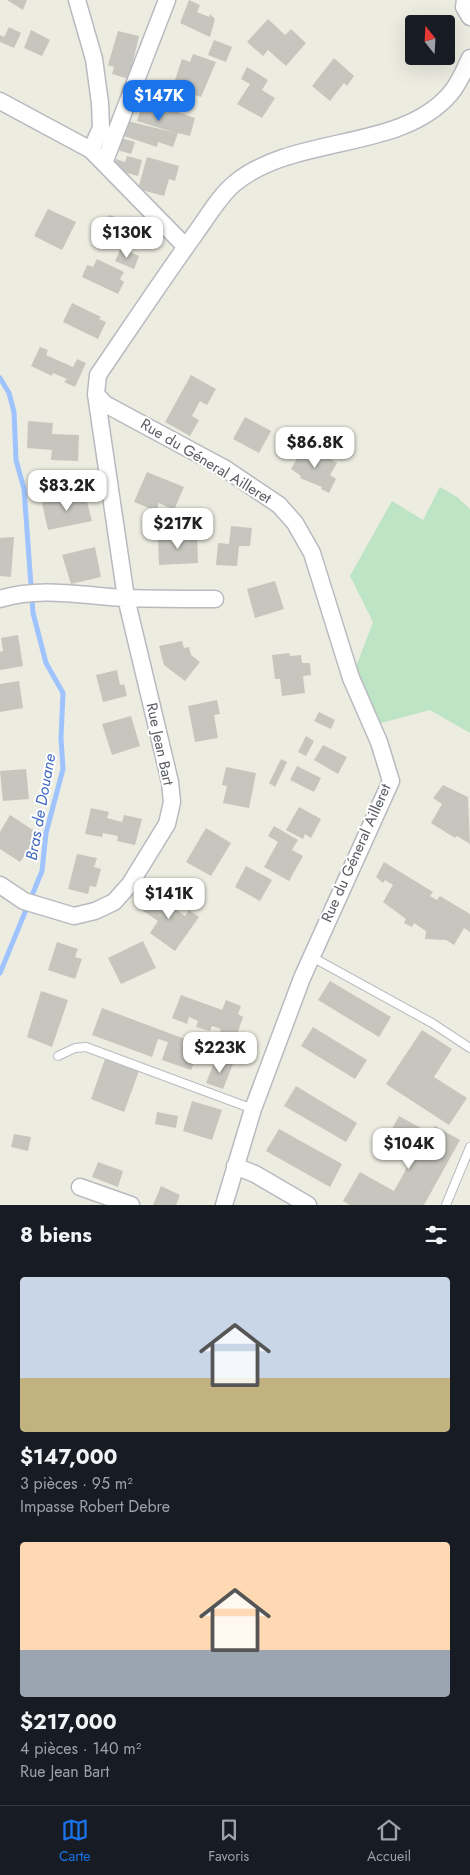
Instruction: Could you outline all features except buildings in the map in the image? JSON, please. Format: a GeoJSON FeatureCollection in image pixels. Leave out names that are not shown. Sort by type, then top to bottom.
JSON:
{"type":"FeatureCollection","features":[{"type":"Feature","properties":{"kind":"street"},"geometry":{"type":"LineString","coordinates":[[77,0],[94,58],[100,103],[101,128],[92,150]]}},
{"type":"Feature","properties":{"kind":"street"},"geometry":{"type":"LineString","coordinates":[[104,163],[166,0]]}},
{"type":"Feature","properties":{"kind":"street"},"geometry":{"type":"LineString","coordinates":[[465,0],[464,8],[470,18]]}},
{"type":"Feature","properties":{"kind":"street"},"geometry":{"type":"LineString","coordinates":[[96,394],[98,375],[186,247],[233,184],[253,170],[280,158],[390,131],[427,114],[449,95],[460,79],[470,58]]}},
{"type":"Feature","properties":{"kind":"street"},"geometry":{"type":"LineString","coordinates":[[0,101],[92,150],[186,247]]}},
{"type":"Feature","properties":{"kind":"street","name":"Rue Jean Bart"},"geometry":{"type":"LineString","coordinates":[[0,885],[24,901],[74,916],[95,912],[114,902],[125,890],[167,824],[172,802],[170,782],[126,598],[96,394]]}},
{"type":"Feature","properties":{"kind":"street","name":"Rue du Géneral Ailleret"},"geometry":{"type":"LineString","coordinates":[[96,394],[105,404],[224,468],[279,505],[295,523],[312,553],[351,678],[379,742],[391,781],[310,956],[253,1109],[224,1205]]}},
{"type":"Feature","properties":{"kind":"street"},"geometry":{"type":"LineString","coordinates":[[0,599],[16,593],[48,592],[126,598],[215,599]]}},
{"type":"Feature","properties":{"kind":"street"},"geometry":{"type":"LineString","coordinates":[[235,1166],[255,1174],[308,1205]]}},
{"type":"Feature","properties":{"kind":"street"},"geometry":{"type":"LineString","coordinates":[[80,1187],[131,1205]]}},
{"type":"Feature","properties":{"kind":"lane"},"geometry":{"type":"LineString","coordinates":[[310,956],[432,1023],[470,1048]]}},
{"type":"Feature","properties":{"kind":"lane"},"geometry":{"type":"LineString","coordinates":[[58,1056],[75,1048],[86,1047],[253,1109]]}},
{"type":"Feature","properties":{"kind":"lane"},"geometry":{"type":"LineString","coordinates":[[446,1205],[470,1147]]}},
{"type":"Feature","properties":{"kind":"green space"},"geometry":{"type":"Polygon","coordinates":[[[440,487],[457,497],[470,509],[470,733],[430,710],[377,724],[354,672],[373,622],[350,576],[392,501],[423,520],[440,487]]]}},
{"type":"Feature","properties":{"kind":"waterway","name":"Bras de Douane"},"geometry":{"type":"LineString","coordinates":[[0,378],[9,393],[14,412],[16,460],[24,489],[33,613],[46,663],[63,693],[61,738],[63,769],[46,833],[42,871],[0,973]]}}]}
